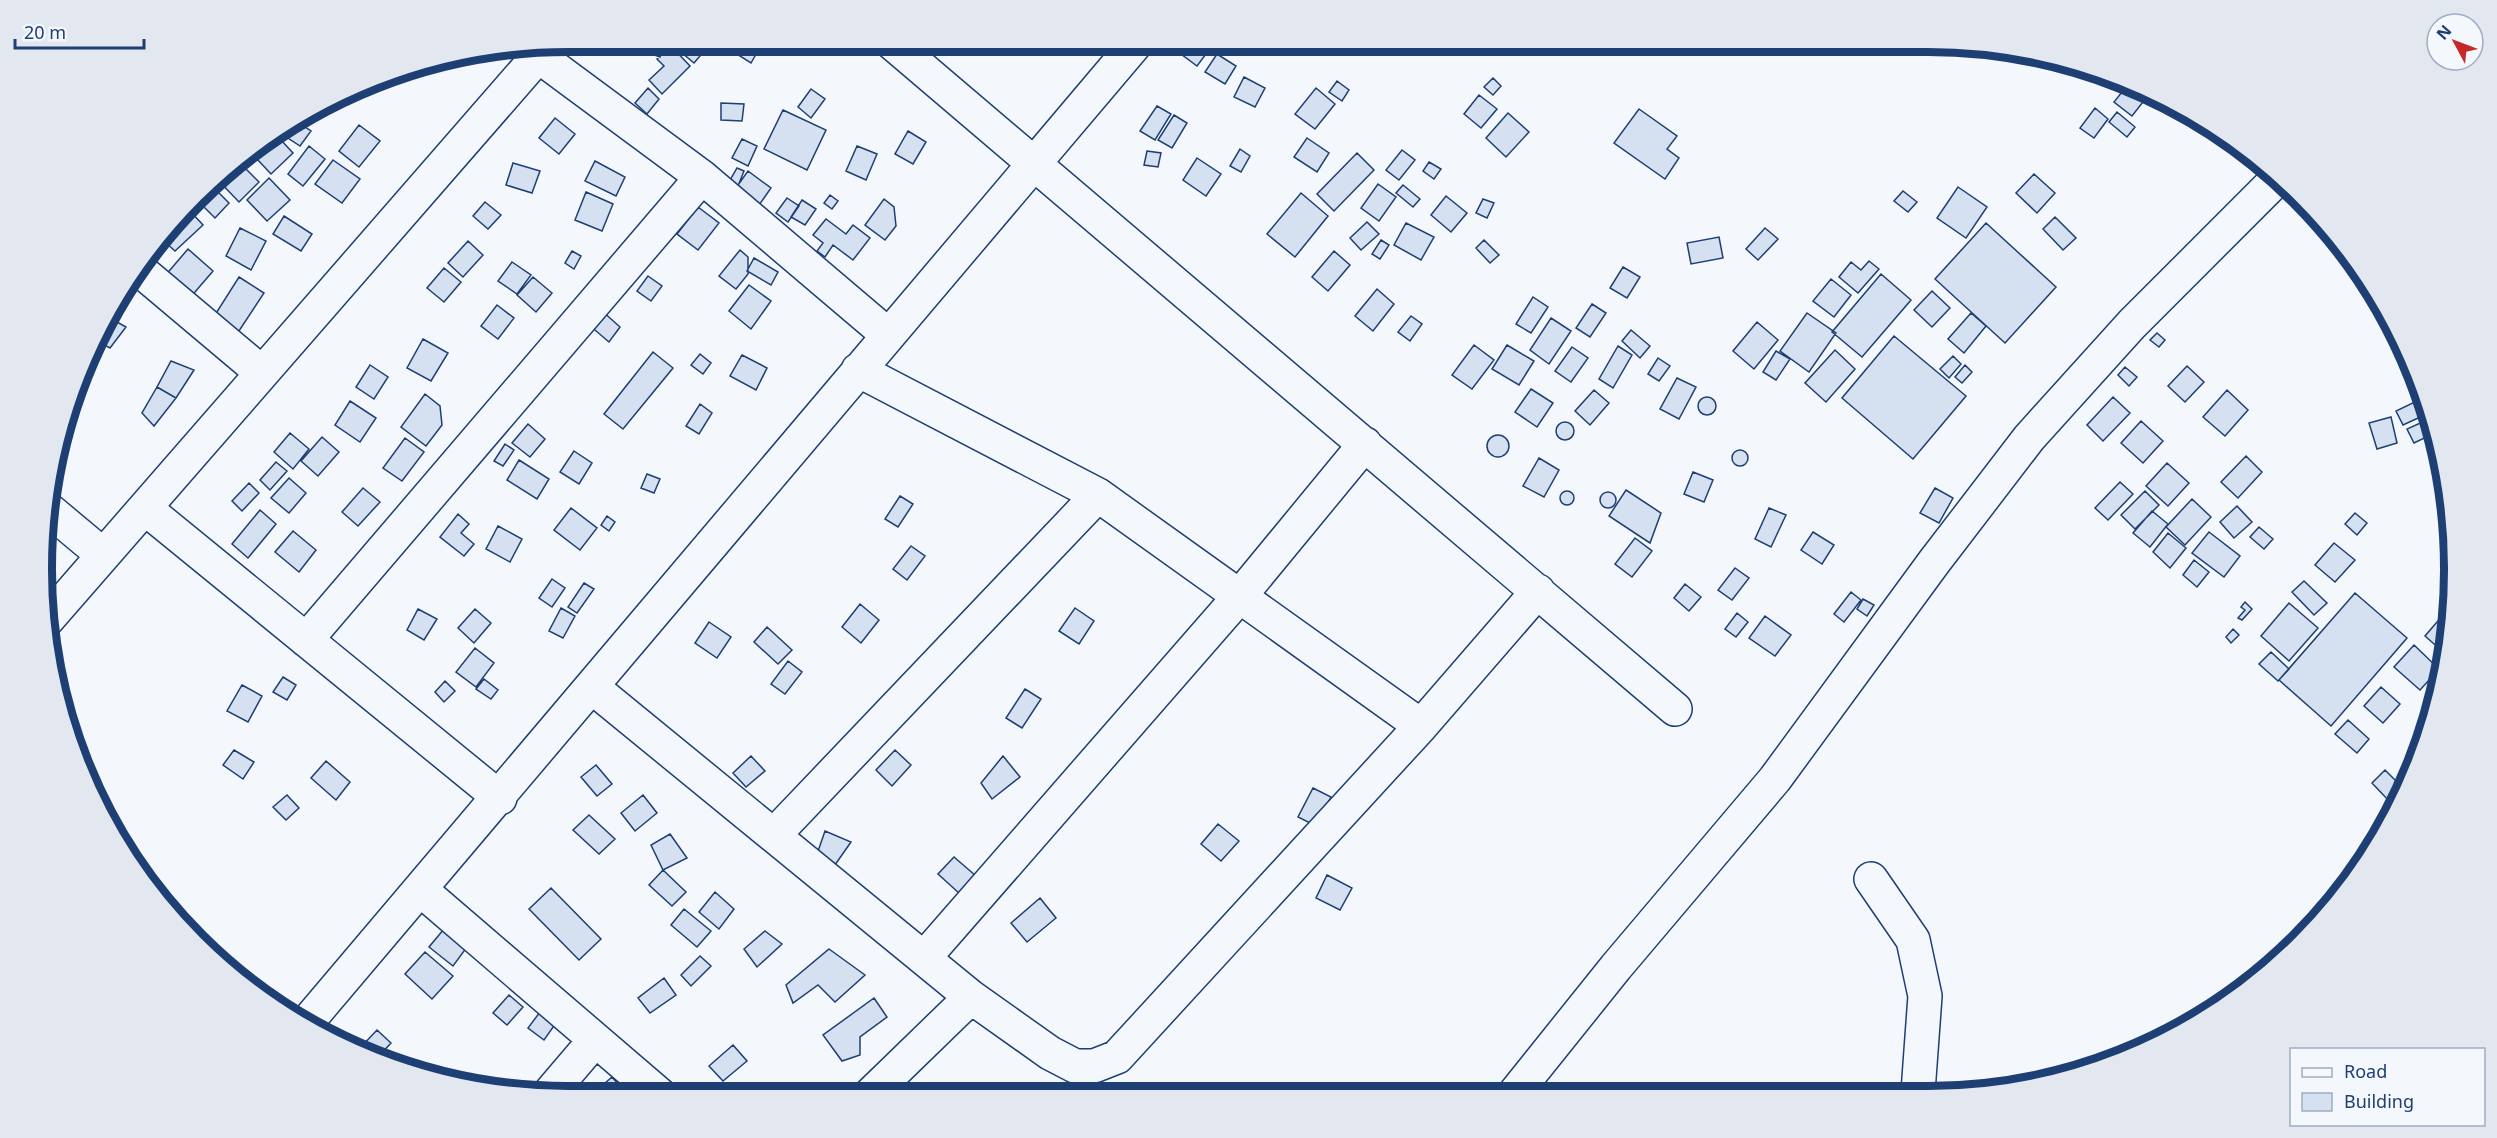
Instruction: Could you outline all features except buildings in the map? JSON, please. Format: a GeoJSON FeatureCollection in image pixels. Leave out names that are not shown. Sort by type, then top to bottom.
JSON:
{"type":"FeatureCollection","features":[{"type":"Feature","properties":{"kind":"street"},"geometry":{"type":"LineString","coordinates":[[903,52],[1675,709]]}},
{"type":"Feature","properties":{"kind":"street"},"geometry":{"type":"LineString","coordinates":[[312,1017],[500,798],[858,370],[1035,165],[1129,52]]}},
{"type":"Feature","properties":{"kind":"street"},"geometry":{"type":"LineString","coordinates":[[55,611],[146,509],[535,54]]}},
{"type":"Feature","properties":{"kind":"street"},"geometry":{"type":"LineString","coordinates":[[543,54],[702,177],[888,335]]}},
{"type":"Feature","properties":{"kind":"street"},"geometry":{"type":"LineString","coordinates":[[306,640],[702,177]]}},
{"type":"Feature","properties":{"kind":"street"},"geometry":{"type":"LineString","coordinates":[[1521,1086],[1616,967],[1775,779],[1934,562],[2029,438],[2132,324],[2272,184]]}},
{"type":"Feature","properties":{"kind":"street"},"geometry":{"type":"LineString","coordinates":[[145,275],[261,372]]}},
{"type":"Feature","properties":{"kind":"street"},"geometry":{"type":"LineString","coordinates":[[858,370],[1098,495],[1421,726]]}},
{"type":"Feature","properties":{"kind":"street"},"geometry":{"type":"LineString","coordinates":[[924,958],[1239,597],[1365,444]]}},
{"type":"Feature","properties":{"kind":"street"},"geometry":{"type":"LineString","coordinates":[[774,835],[1098,495]]}},
{"type":"Feature","properties":{"kind":"street"},"geometry":{"type":"LineString","coordinates":[[146,509],[500,798]]}},
{"type":"Feature","properties":{"kind":"street"},"geometry":{"type":"LineString","coordinates":[[56,516],[103,555]]}},
{"type":"Feature","properties":{"kind":"street"},"geometry":{"type":"LineString","coordinates":[[592,687],[970,997],[1050,1053],[1075,1066],[1094,1066],[1117,1057],[1421,726],[1538,591]]}},
{"type":"Feature","properties":{"kind":"street"},"geometry":{"type":"LineString","coordinates":[[1871,879],[1914,940],[1924,996],[1918,1086]]}},
{"type":"Feature","properties":{"kind":"street"},"geometry":{"type":"LineString","coordinates":[[421,890],[649,1086]]}},
{"type":"Feature","properties":{"kind":"street"},"geometry":{"type":"LineString","coordinates":[[879,1086],[970,997]]}},
{"type":"Feature","properties":{"kind":"street"},"geometry":{"type":"LineString","coordinates":[[556,1085],[595,1040]]}}]}
